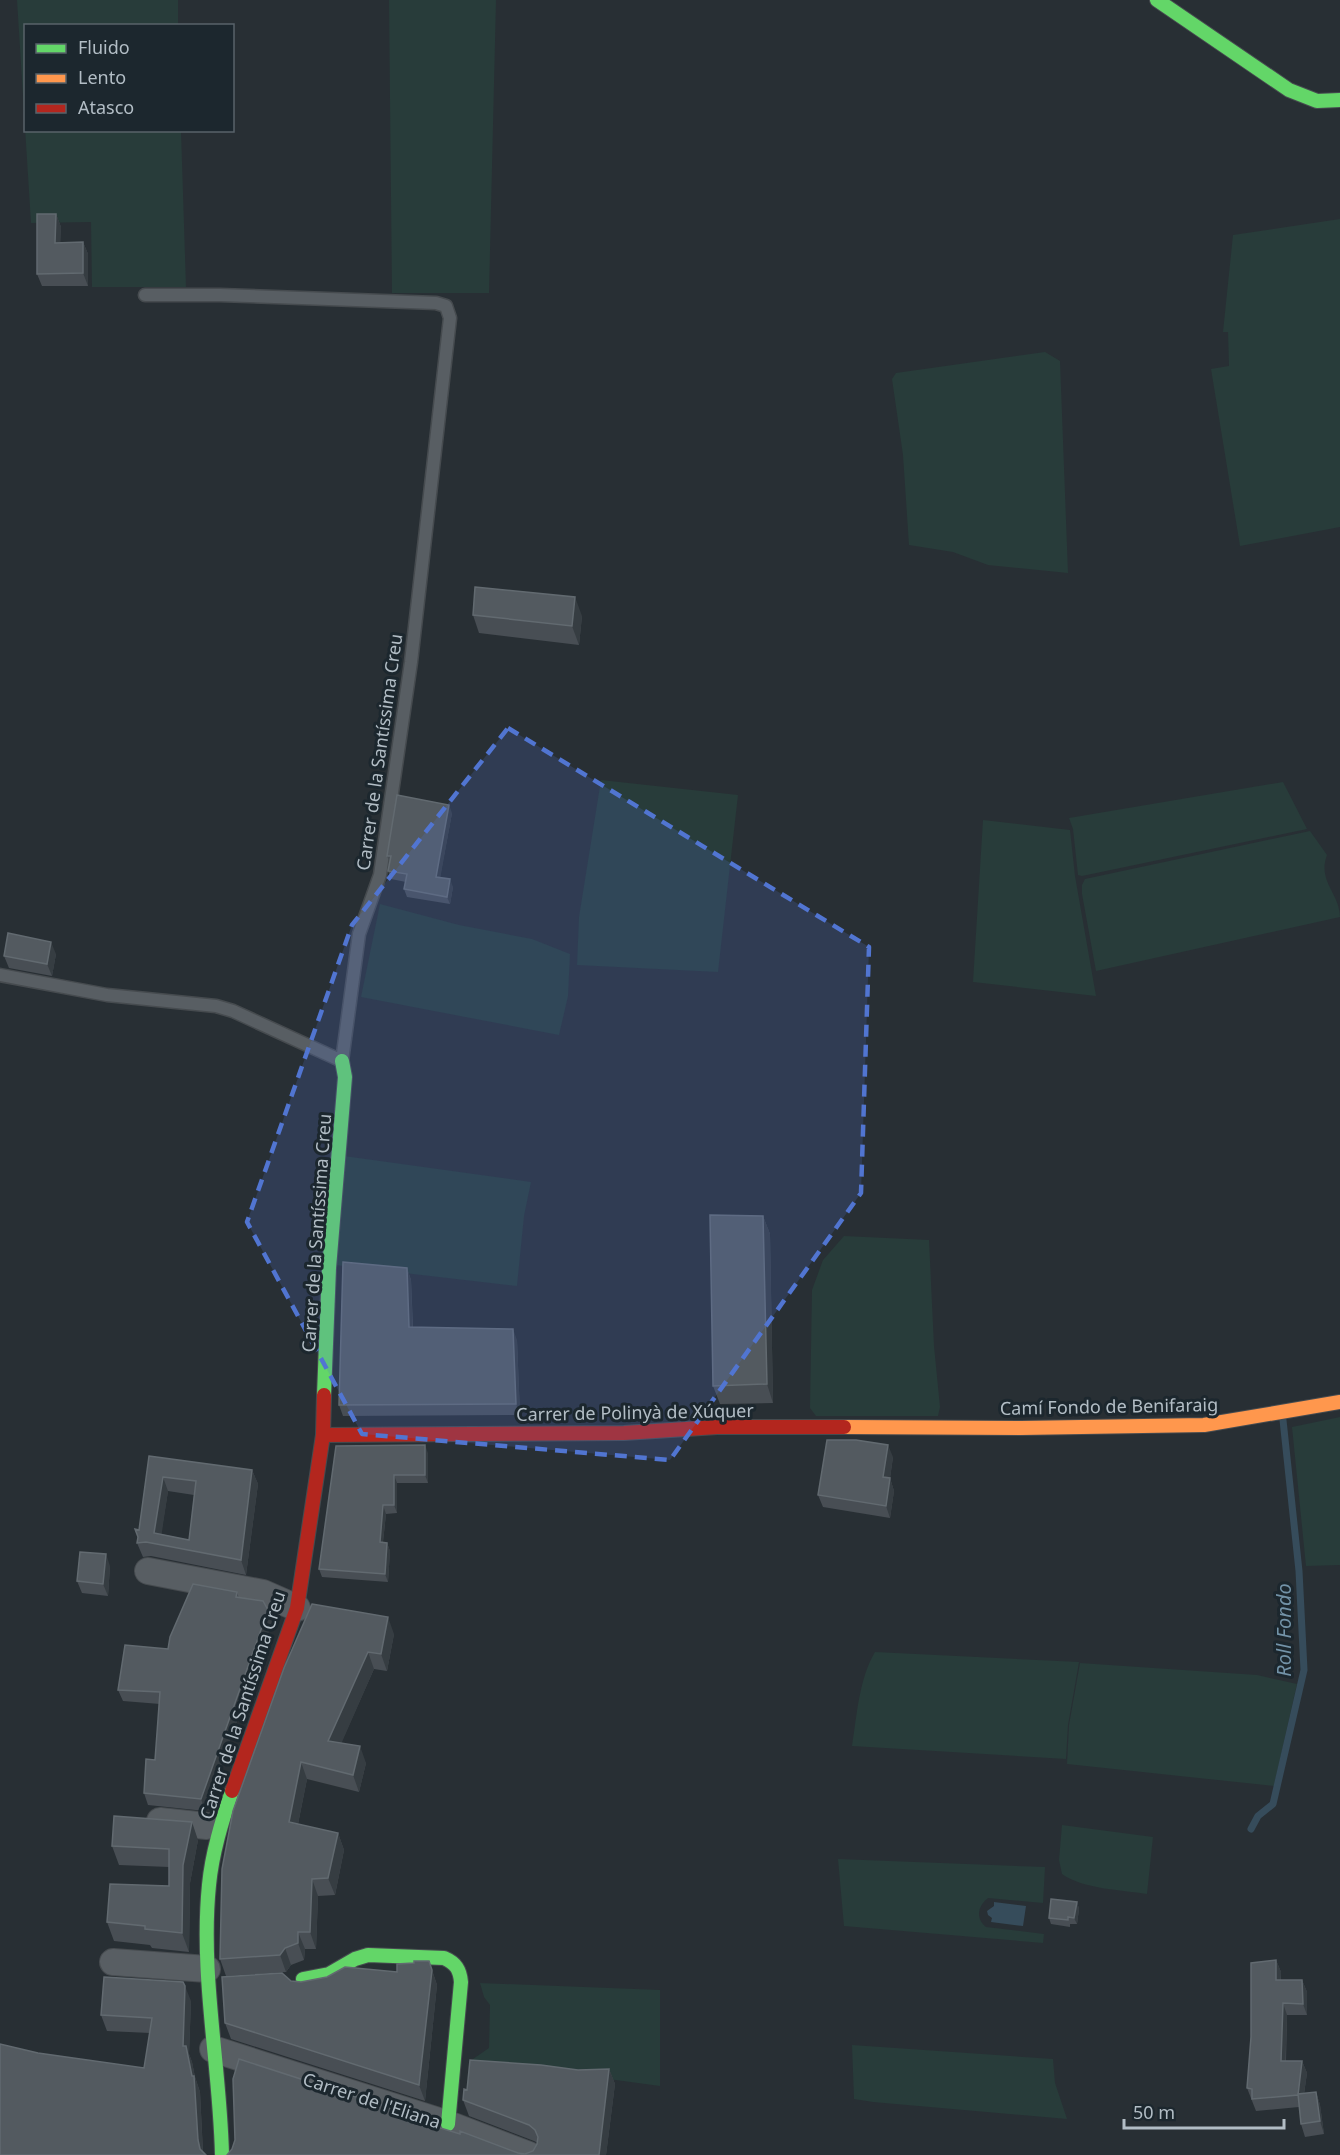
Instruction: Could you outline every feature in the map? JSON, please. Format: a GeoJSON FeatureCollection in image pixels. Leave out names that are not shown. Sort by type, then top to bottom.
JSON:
{"type":"FeatureCollection","features":[{"type":"Feature","properties":{"kind":"street"},"geometry":{"type":"LineString","coordinates":[[1157,0],[1289,90],[1317,101],[1340,100]]}},
{"type":"Feature","properties":{"kind":"street","name":"Carrer de la Santíssima Creu"},"geometry":{"type":"LineString","coordinates":[[222,2155],[221,2106],[213,2049],[209,1884],[219,1829],[297,1608],[323,1435],[329,1268],[345,1077],[342,1061]]}},
{"type":"Feature","properties":{"kind":"street","name":"Camí Fondo de Benifaraig"},"geometry":{"type":"LineString","coordinates":[[948,1426],[1022,1428],[1204,1425],[1340,1402]]}},
{"type":"Feature","properties":{"kind":"street","name":"Carrer de Polinyà de Xúquer"},"geometry":{"type":"LineString","coordinates":[[323,1435],[624,1433],[717,1427],[948,1426]]}},
{"type":"Feature","properties":{"kind":"street"},"geometry":{"type":"LineString","coordinates":[[148,1571],[263,1593],[297,1608]]}},
{"type":"Feature","properties":{"kind":"street"},"geometry":{"type":"LineString","coordinates":[[137,1819],[207,1826]]}},
{"type":"Feature","properties":{"kind":"street"},"geometry":{"type":"LineString","coordinates":[[297,1979],[329,1974],[355,1959],[368,1955],[444,1958],[455,1964],[460,1972],[461,1982],[448,2124]]}},
{"type":"Feature","properties":{"kind":"street"},"geometry":{"type":"LineString","coordinates":[[113,1962],[211,1980]]}},
{"type":"Feature","properties":{"kind":"street","name":"Carrer de l'Eliana"},"geometry":{"type":"LineString","coordinates":[[213,2049],[448,2124],[529,2155]]}},
{"type":"Feature","properties":{"kind":"lane","name":"Carrer de la Santíssima Creu"},"geometry":{"type":"LineString","coordinates":[[145,295],[220,295],[425,302],[446,306],[450,318],[411,662],[380,874],[360,934],[342,1061]]}},
{"type":"Feature","properties":{"kind":"lane"},"geometry":{"type":"LineString","coordinates":[[0,975],[107,994],[216,1006],[233,1011],[342,1061]]}},
{"type":"Feature","properties":{"kind":"highlighted area"},"geometry":{"type":"Polygon","coordinates":[[[508,728],[869,947],[861,1193],[670,1460],[362,1434],[247,1222],[352,925],[508,728]]]}},
{"type":"Feature","properties":{"kind":"green space"},"geometry":{"type":"Polygon","coordinates":[[[17,0],[178,0],[178,24],[24,24],[24,112],[17,0]]]}},
{"type":"Feature","properties":{"kind":"green space"},"geometry":{"type":"Polygon","coordinates":[[[389,0],[496,0],[489,293],[392,293],[389,0]]]}},
{"type":"Feature","properties":{"kind":"green space"},"geometry":{"type":"Polygon","coordinates":[[[25,132],[181,132],[186,287],[92,287],[91,222],[31,223],[25,132]]]}},
{"type":"Feature","properties":{"kind":"green space"},"geometry":{"type":"Polygon","coordinates":[[[1340,219],[1340,527],[1240,546],[1211,369],[1229,366],[1228,332],[1223,332],[1233,235],[1340,219]]]}},
{"type":"Feature","properties":{"kind":"green space"},"geometry":{"type":"Polygon","coordinates":[[[1045,352],[1060,361],[1068,573],[988,565],[953,552],[909,545],[903,455],[892,379],[896,373],[1045,352]]]}},
{"type":"Feature","properties":{"kind":"green space"},"geometry":{"type":"Polygon","coordinates":[[[601,780],[738,795],[718,972],[577,965],[579,917],[601,780]]]}},
{"type":"Feature","properties":{"kind":"green space"},"geometry":{"type":"Polygon","coordinates":[[[1283,782],[1307,829],[1078,875],[1073,829],[1069,818],[1283,782]]]}},
{"type":"Feature","properties":{"kind":"green space"},"geometry":{"type":"Polygon","coordinates":[[[983,820],[1070,830],[1075,876],[1096,996],[973,982],[983,820]]]}},
{"type":"Feature","properties":{"kind":"green space"},"geometry":{"type":"Polygon","coordinates":[[[1310,831],[1327,855],[1325,872],[1337,901],[1340,917],[1096,971],[1082,894],[1085,879],[1310,831]]]}},
{"type":"Feature","properties":{"kind":"green space"},"geometry":{"type":"Polygon","coordinates":[[[380,904],[459,925],[532,939],[570,954],[568,996],[559,1035],[361,997],[380,904]]]}},
{"type":"Feature","properties":{"kind":"green space"},"geometry":{"type":"Polygon","coordinates":[[[344,1156],[531,1182],[524,1216],[517,1286],[335,1265],[344,1156]]]}},
{"type":"Feature","properties":{"kind":"green space"},"geometry":{"type":"Polygon","coordinates":[[[844,1236],[929,1240],[934,1346],[940,1407],[938,1416],[816,1416],[810,1408],[812,1290],[823,1260],[844,1236]]]}},
{"type":"Feature","properties":{"kind":"green space"},"geometry":{"type":"Polygon","coordinates":[[[1340,1417],[1340,1565],[1306,1566],[1292,1427],[1340,1417]]]}},
{"type":"Feature","properties":{"kind":"green space"},"geometry":{"type":"Polygon","coordinates":[[[875,1652],[1079,1662],[1068,1725],[1066,1759],[852,1746],[862,1685],[875,1652]]]}},
{"type":"Feature","properties":{"kind":"green space"},"geometry":{"type":"Polygon","coordinates":[[[1080,1663],[1257,1675],[1297,1684],[1274,1786],[1067,1764],[1069,1725],[1080,1663]]]}},
{"type":"Feature","properties":{"kind":"green space"},"geometry":{"type":"Polygon","coordinates":[[[1062,1825],[1153,1837],[1147,1894],[1091,1886],[1062,1874],[1059,1860],[1062,1825]]]}},
{"type":"Feature","properties":{"kind":"green space"},"geometry":{"type":"Polygon","coordinates":[[[838,1859],[1045,1867],[1043,1903],[988,1898],[979,1912],[980,1920],[986,1927],[1044,1934],[1043,1943],[844,1926],[838,1859]]]}},
{"type":"Feature","properties":{"kind":"green space"},"geometry":{"type":"Polygon","coordinates":[[[480,1983],[660,1990],[660,2086],[616,2080],[470,2070],[473,2059],[489,2048],[490,2005],[484,1997],[480,1983]]]}},
{"type":"Feature","properties":{"kind":"green space"},"geometry":{"type":"Polygon","coordinates":[[[852,2045],[1053,2059],[1055,2083],[1067,2119],[854,2099],[852,2045]]]}},
{"type":"Feature","properties":{"kind":"water"},"geometry":{"type":"Polygon","coordinates":[[[994,1902],[1026,1906],[1023,1926],[991,1922],[992,1918],[987,1911],[994,1906],[994,1902]]]}},
{"type":"Feature","properties":{"kind":"building"},"geometry":{"type":"Polygon","coordinates":[[[37,214],[56,214],[55,243],[83,242],[83,273],[37,274],[37,214]]]}},
{"type":"Feature","properties":{"kind":"building"},"geometry":{"type":"Polygon","coordinates":[[[475,587],[575,597],[572,626],[473,615],[475,587]]]}},
{"type":"Feature","properties":{"kind":"building"},"geometry":{"type":"Polygon","coordinates":[[[397,795],[449,805],[436,877],[450,879],[447,897],[404,889],[407,874],[388,871],[391,856],[387,856],[397,795]]]}},
{"type":"Feature","properties":{"kind":"building"},"geometry":{"type":"Polygon","coordinates":[[[8,933],[51,942],[47,964],[4,956],[8,933]]]}},
{"type":"Feature","properties":{"kind":"building"},"geometry":{"type":"Polygon","coordinates":[[[710,1215],[763,1216],[767,1384],[713,1386],[710,1215]]]}},
{"type":"Feature","properties":{"kind":"building"},"geometry":{"type":"Polygon","coordinates":[[[343,1262],[407,1268],[409,1327],[513,1329],[516,1404],[339,1405],[343,1262]]]}},
{"type":"Feature","properties":{"kind":"building"},"geometry":{"type":"Polygon","coordinates":[[[827,1440],[856,1440],[888,1445],[883,1477],[890,1478],[886,1506],[818,1495],[827,1440]]]}},
{"type":"Feature","properties":{"kind":"building"},"geometry":{"type":"Polygon","coordinates":[[[425,1445],[425,1475],[394,1475],[394,1505],[383,1505],[380,1542],[387,1543],[385,1574],[319,1569],[336,1446],[425,1445]]]}},
{"type":"Feature","properties":{"kind":"building"},"geometry":{"type":"Polygon","coordinates":[[[149,1456],[252,1470],[241,1560],[146,1542],[137,1543],[138,1537],[135,1529],[139,1530],[149,1456]],[[163,1477],[154,1533],[189,1540],[196,1481],[163,1477]]]}},
{"type":"Feature","properties":{"kind":"building"},"geometry":{"type":"Polygon","coordinates":[[[80,1552],[106,1554],[103,1584],[77,1581],[80,1552]]]}},
{"type":"Feature","properties":{"kind":"building"},"geometry":{"type":"Polygon","coordinates":[[[193,1584],[237,1592],[236,1597],[263,1601],[268,1610],[201,1799],[144,1793],[146,1759],[155,1760],[160,1692],[118,1690],[125,1645],[168,1649],[170,1637],[193,1584]]]}},
{"type":"Feature","properties":{"kind":"building"},"geometry":{"type":"Polygon","coordinates":[[[312,1604],[388,1617],[381,1654],[368,1652],[328,1741],[360,1746],[353,1775],[301,1762],[289,1822],[338,1833],[328,1878],[312,1879],[310,1932],[298,1932],[298,1943],[285,1948],[280,1955],[220,1959],[222,1869],[233,1811],[284,1668],[312,1604]]]}},
{"type":"Feature","properties":{"kind":"building"},"geometry":{"type":"Polygon","coordinates":[[[114,1816],[192,1822],[183,1865],[182,1933],[107,1922],[110,1884],[169,1886],[169,1849],[112,1846],[114,1816]]]}},
{"type":"Feature","properties":{"kind":"building"},"geometry":{"type":"Polygon","coordinates":[[[1051,1899],[1077,1902],[1074,1918],[1068,1917],[1068,1920],[1049,1918],[1051,1899]]]}},
{"type":"Feature","properties":{"kind":"building"},"geometry":{"type":"Polygon","coordinates":[[[1276,1960],[1276,1980],[1302,1980],[1303,2004],[1283,2003],[1281,2061],[1302,2061],[1298,2095],[1252,2099],[1252,2089],[1247,2088],[1251,2037],[1251,1963],[1276,1960]]]}},
{"type":"Feature","properties":{"kind":"building"},"geometry":{"type":"Polygon","coordinates":[[[414,1961],[429,1961],[432,1970],[419,2085],[225,2023],[222,1977],[282,1973],[291,1981],[301,1982],[327,1977],[345,1967],[397,1972],[397,1964],[414,1963],[414,1961]]]}},
{"type":"Feature","properties":{"kind":"building"},"geometry":{"type":"Polygon","coordinates":[[[104,1977],[183,1982],[185,1986],[183,2046],[186,2046],[192,2076],[194,2076],[198,2140],[200,2149],[206,2155],[0,2155],[0,2044],[38,2053],[144,2068],[152,2018],[101,2015],[104,1977]]]}},
{"type":"Feature","properties":{"kind":"building"},"geometry":{"type":"Polygon","coordinates":[[[239,2059],[415,2116],[425,2120],[424,2123],[460,2134],[460,2131],[525,2154],[533,2151],[537,2144],[538,2137],[535,2130],[529,2125],[463,2100],[464,2089],[467,2090],[470,2060],[578,2070],[609,2069],[599,2155],[227,2155],[235,2140],[233,2079],[239,2059]]]}},
{"type":"Feature","properties":{"kind":"building"},"geometry":{"type":"Polygon","coordinates":[[[1316,2092],[1320,2121],[1301,2124],[1298,2094],[1316,2092]]]}},
{"type":"Feature","properties":{"kind":"waterway","name":"Roll Fondo"},"geometry":{"type":"LineString","coordinates":[[1251,1829],[1258,1816],[1273,1804],[1304,1670],[1299,1571],[1283,1420]]}},
{"type":"Feature","properties":{"kind":"traffic: fast"},"geometry":{"type":"LineString","coordinates":[[1157,0],[1289,90],[1317,101],[1340,100]]}},
{"type":"Feature","properties":{"kind":"traffic: fast"},"geometry":{"type":"LineString","coordinates":[[324,1395],[329,1268],[345,1077],[342,1061]]}},
{"type":"Feature","properties":{"kind":"traffic: fast"},"geometry":{"type":"LineString","coordinates":[[222,2155],[209,1986],[207,1919],[212,1861],[232,1791]]}},
{"type":"Feature","properties":{"kind":"traffic: fast"},"geometry":{"type":"LineString","coordinates":[[303,1979],[329,1974],[355,1959],[368,1955],[444,1958],[454,1965],[460,1974],[461,1982],[448,2124]]}},
{"type":"Feature","properties":{"kind":"traffic: slow"},"geometry":{"type":"LineString","coordinates":[[844,1427],[1021,1428],[1204,1425],[1340,1402]]}},
{"type":"Feature","properties":{"kind":"traffic: jam"},"geometry":{"type":"LineString","coordinates":[[232,1791],[297,1608],[323,1435],[324,1395]]}},
{"type":"Feature","properties":{"kind":"traffic: jam"},"geometry":{"type":"LineString","coordinates":[[323,1435],[624,1433],[717,1427],[844,1427]]}}]}
